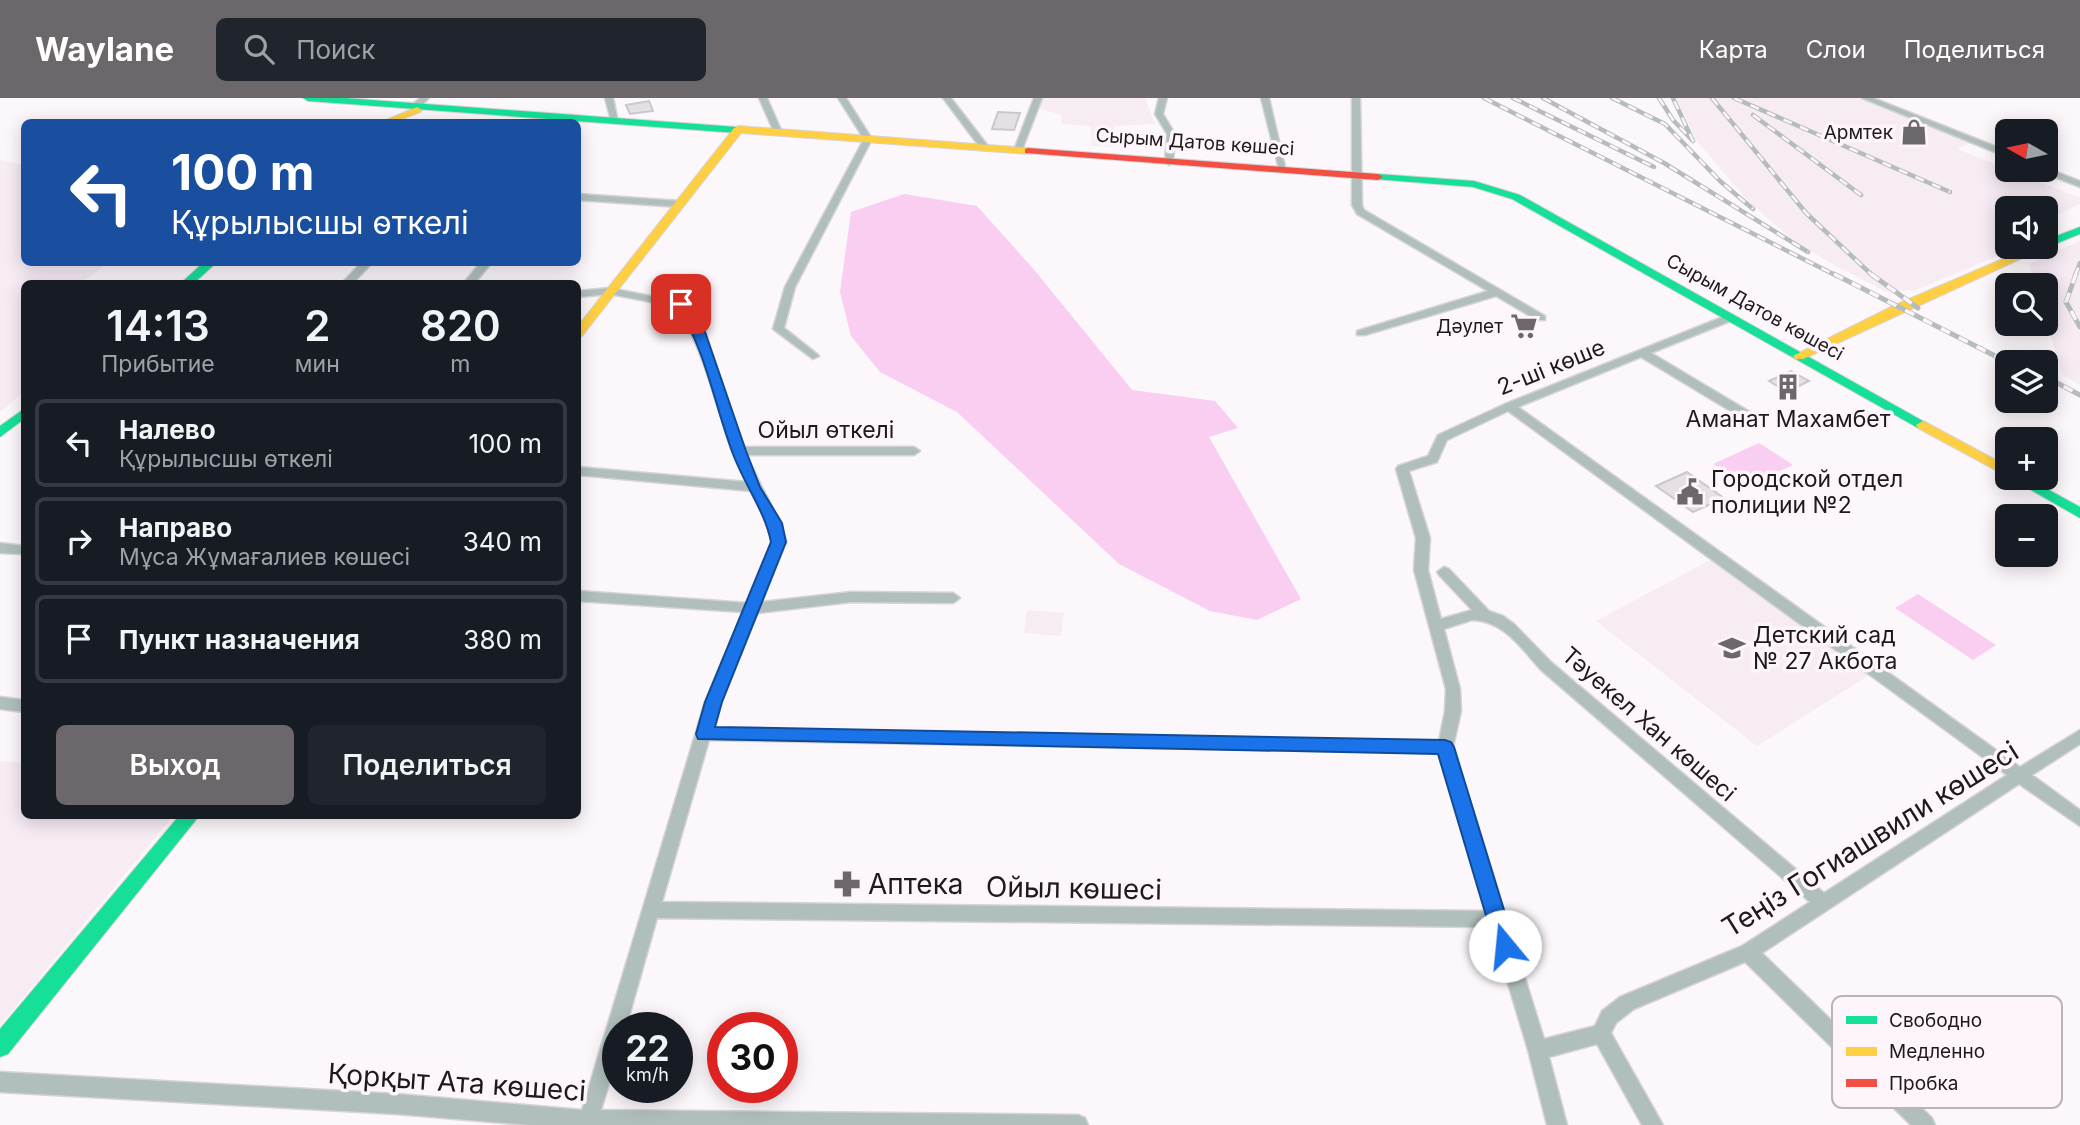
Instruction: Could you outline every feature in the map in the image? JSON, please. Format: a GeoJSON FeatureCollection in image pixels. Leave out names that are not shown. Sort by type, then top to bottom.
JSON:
{"type":"FeatureCollection","features":[{"type":"Feature","properties":{"kind":"main road","name":"Сырым Датов көшесі"},"geometry":{"type":"LineString","coordinates":[[308,98],[416,103],[739,130],[1459,181],[1516,197],[1995,465]]}},
{"type":"Feature","properties":{"kind":"main road"},"geometry":{"type":"LineString","coordinates":[[352,101],[351,104],[356,106],[386,110],[388,113],[385,119]]}},
{"type":"Feature","properties":{"kind":"main road"},"geometry":{"type":"LineString","coordinates":[[388,119],[416,103]]}},
{"type":"Feature","properties":{"kind":"main road"},"geometry":{"type":"LineString","coordinates":[[390,119],[411,110],[463,109]]}},
{"type":"Feature","properties":{"kind":"main road"},"geometry":{"type":"LineString","coordinates":[[581,329],[739,130]]}},
{"type":"Feature","properties":{"kind":"main road"},"geometry":{"type":"LineString","coordinates":[[2058,239],[2080,230]]}},
{"type":"Feature","properties":{"kind":"main road"},"geometry":{"type":"LineString","coordinates":[[1799,356],[1899,308],[2012,259]]}},
{"type":"Feature","properties":{"kind":"main road"},"geometry":{"type":"LineString","coordinates":[[191,280],[207,266]]}},
{"type":"Feature","properties":{"kind":"main road"},"geometry":{"type":"LineString","coordinates":[[1749,329],[1789,339],[1832,341]]}},
{"type":"Feature","properties":{"kind":"main road"},"geometry":{"type":"LineString","coordinates":[[1832,341],[1832,363],[1849,383]]}},
{"type":"Feature","properties":{"kind":"main road"},"geometry":{"type":"LineString","coordinates":[[0,432],[21,415]]}},
{"type":"Feature","properties":{"kind":"main road"},"geometry":{"type":"LineString","coordinates":[[2039,490],[2080,513]]}},
{"type":"Feature","properties":{"kind":"main road"},"geometry":{"type":"LineString","coordinates":[[0,1046],[188,819]]}},
{"type":"Feature","properties":{"kind":"street"},"geometry":{"type":"LineString","coordinates":[[609,98],[615,120]]}},
{"type":"Feature","properties":{"kind":"street"},"geometry":{"type":"LineString","coordinates":[[763,98],[778,132]]}},
{"type":"Feature","properties":{"kind":"street"},"geometry":{"type":"LineString","coordinates":[[813,356],[778,329],[790,287],[868,139],[842,98]]}},
{"type":"Feature","properties":{"kind":"street"},"geometry":{"type":"LineString","coordinates":[[947,98],[985,148]]}},
{"type":"Feature","properties":{"kind":"street"},"geometry":{"type":"LineString","coordinates":[[1018,150],[1038,98]]}},
{"type":"Feature","properties":{"kind":"street"},"geometry":{"type":"LineString","coordinates":[[1163,98],[1159,114],[1171,134],[1169,162]]}},
{"type":"Feature","properties":{"kind":"street"},"geometry":{"type":"LineString","coordinates":[[1265,98],[1283,169]]}},
{"type":"Feature","properties":{"kind":"street"},"geometry":{"type":"LineString","coordinates":[[1356,98],[1357,205],[1360,212],[1541,318]]}},
{"type":"Feature","properties":{"kind":"street"},"geometry":{"type":"LineString","coordinates":[[1866,98],[1995,150]]}},
{"type":"Feature","properties":{"kind":"street"},"geometry":{"type":"LineString","coordinates":[[2058,175],[2080,184]]}},
{"type":"Feature","properties":{"kind":"street"},"geometry":{"type":"LineString","coordinates":[[581,197],[680,204]]}},
{"type":"Feature","properties":{"kind":"street"},"geometry":{"type":"LineString","coordinates":[[350,280],[364,266]]}},
{"type":"Feature","properties":{"kind":"street"},"geometry":{"type":"LineString","coordinates":[[471,280],[484,266]]}},
{"type":"Feature","properties":{"kind":"street"},"geometry":{"type":"LineString","coordinates":[[581,294],[610,291],[681,304],[698,329],[739,451],[753,487],[775,523],[779,542],[713,702],[588,1122]]}},
{"type":"Feature","properties":{"kind":"street"},"geometry":{"type":"LineString","coordinates":[[1361,333],[1497,292]]}},
{"type":"Feature","properties":{"kind":"street","name":"2-ші көше"},"geometry":{"type":"LineString","coordinates":[[1435,627],[1420,570],[1423,538],[1402,469],[1433,459],[1442,438],[1508,406],[1729,317]]}},
{"type":"Feature","properties":{"kind":"street"},"geometry":{"type":"LineString","coordinates":[[1642,352],[1756,421]]}},
{"type":"Feature","properties":{"kind":"street"},"geometry":{"type":"LineString","coordinates":[[1508,406],[2080,819]]}},
{"type":"Feature","properties":{"kind":"street","name":"Ойыл өткелі"},"geometry":{"type":"LineString","coordinates":[[739,451],[914,451]]}},
{"type":"Feature","properties":{"kind":"street"},"geometry":{"type":"LineString","coordinates":[[581,471],[753,487]]}},
{"type":"Feature","properties":{"kind":"street"},"geometry":{"type":"LineString","coordinates":[[0,548],[21,550]]}},
{"type":"Feature","properties":{"kind":"street","name":"Тәуекел Хан көшесі"},"geometry":{"type":"LineString","coordinates":[[1444,572],[1484,614],[1513,629],[1546,666],[1823,903]]}},
{"type":"Feature","properties":{"kind":"street"},"geometry":{"type":"LineString","coordinates":[[581,596],[752,608],[850,597],[953,598]]}},
{"type":"Feature","properties":{"kind":"street"},"geometry":{"type":"LineString","coordinates":[[1484,614],[1459,615],[1435,627],[1452,689],[1453,711],[1445,747],[1538,1050],[1557,1125]]}},
{"type":"Feature","properties":{"kind":"street"},"geometry":{"type":"LineString","coordinates":[[0,703],[21,706]]}},
{"type":"Feature","properties":{"kind":"street"},"geometry":{"type":"LineString","coordinates":[[704,734],[1445,747]]}},
{"type":"Feature","properties":{"kind":"street","name":"Теңіз Гогиашвили көшесі"},"geometry":{"type":"LineString","coordinates":[[1601,1034],[1609,1017],[1627,1003],[1748,952],[2080,736]]}},
{"type":"Feature","properties":{"kind":"street","name":"Ойыл көшесі"},"geometry":{"type":"LineString","coordinates":[[651,910],[1497,919]]}},
{"type":"Feature","properties":{"kind":"street"},"geometry":{"type":"LineString","coordinates":[[1748,952],[1832,1035]]}},
{"type":"Feature","properties":{"kind":"street"},"geometry":{"type":"LineString","coordinates":[[1538,1050],[1601,1034],[1653,1125]]}},
{"type":"Feature","properties":{"kind":"street","name":"Қорқыт Ата көшесi"},"geometry":{"type":"LineString","coordinates":[[0,1083],[397,1104],[588,1122],[1078,1125]]}},
{"type":"Feature","properties":{"kind":"street"},"geometry":{"type":"LineString","coordinates":[[1907,1108],[1924,1125]]}},
{"type":"Feature","properties":{"kind":"shaded area"},"geometry":{"type":"Polygon","coordinates":[[[1042,98],[1145,98],[1155,124],[1114,126],[1115,147],[1092,146],[1091,126],[1061,124],[1062,115],[1037,108],[1042,98]]]}},
{"type":"Feature","properties":{"kind":"shaded area"},"geometry":{"type":"Polygon","coordinates":[[[1676,98],[1857,98],[1971,143],[1957,149],[1995,164],[1995,182],[2040,182],[2080,198],[2080,204],[2058,214],[2058,196],[1995,196],[1995,257],[1916,290],[1885,291],[1793,240],[1747,200],[1697,141],[1676,98]]]}},
{"type":"Feature","properties":{"kind":"shaded area"},"geometry":{"type":"Polygon","coordinates":[[[0,160],[21,164],[21,266],[105,266],[84,280],[21,280],[21,394],[0,412],[0,160]]]}},
{"type":"Feature","properties":{"kind":"shaded area"},"geometry":{"type":"Polygon","coordinates":[[[904,194],[977,206],[1036,272],[1132,390],[1215,401],[1238,428],[1209,437],[1301,599],[1257,620],[1210,611],[1119,564],[957,412],[880,372],[851,336],[840,292],[851,212],[904,194]]]}},
{"type":"Feature","properties":{"kind":"shaded area"},"geometry":{"type":"Polygon","coordinates":[[[2080,241],[2080,385],[2064,376],[2058,360],[2058,350],[2055,350],[2051,336],[2058,336],[2058,273],[2032,273],[2029,264],[2040,259],[2058,259],[2058,251],[2080,241]]]}},
{"type":"Feature","properties":{"kind":"shaded area"},"geometry":{"type":"Polygon","coordinates":[[[1759,443],[1793,465],[1746,487],[1713,464],[1759,443]]]}},
{"type":"Feature","properties":{"kind":"shaded area","name":"Детский сад № 27 Акбота"},"geometry":{"type":"Polygon","coordinates":[[[1714,558],[1869,675],[1757,746],[1596,621],[1714,558]]]}},
{"type":"Feature","properties":{"kind":"shaded area"},"geometry":{"type":"Polygon","coordinates":[[[1918,594],[1996,645],[1973,660],[1895,608],[1918,594]]]}},
{"type":"Feature","properties":{"kind":"shaded area"},"geometry":{"type":"Polygon","coordinates":[[[1027,610],[1064,613],[1061,636],[1024,633],[1027,610]]]}},
{"type":"Feature","properties":{"kind":"shaded area"},"geometry":{"type":"Polygon","coordinates":[[[0,761],[21,763],[21,819],[171,819],[0,1025],[0,761]]]}},
{"type":"Feature","properties":{"kind":"building"},"geometry":{"type":"Polygon","coordinates":[[[649,101],[653,111],[630,114],[626,105],[649,101]]]}},
{"type":"Feature","properties":{"kind":"building"},"geometry":{"type":"Polygon","coordinates":[[[998,112],[1020,113],[1014,130],[992,129],[998,112]]]}},
{"type":"Feature","properties":{"kind":"building","name":"Аманат Махамбет"},"geometry":{"type":"Polygon","coordinates":[[[1791,371],[1809,381],[1787,392],[1769,381],[1791,371]]]}},
{"type":"Feature","properties":{"kind":"building","name":"Городской отдел полиции №2"},"geometry":{"type":"Polygon","coordinates":[[[1687,472],[1724,498],[1693,512],[1656,486],[1687,472]]]}},
{"type":"Feature","properties":{"kind":"railway"},"geometry":{"type":"LineString","coordinates":[[1484,98],[1837,276]]}},
{"type":"Feature","properties":{"kind":"railway"},"geometry":{"type":"LineString","coordinates":[[1513,98],[1654,167]]}},
{"type":"Feature","properties":{"kind":"railway"},"geometry":{"type":"LineString","coordinates":[[1543,98],[1664,163],[1808,252]]}},
{"type":"Feature","properties":{"kind":"railway"},"geometry":{"type":"LineString","coordinates":[[1612,98],[1665,124],[1720,181],[1753,209]]}},
{"type":"Feature","properties":{"kind":"railway"},"geometry":{"type":"LineString","coordinates":[[1659,98],[1673,120],[1693,141],[1673,98]]}},
{"type":"Feature","properties":{"kind":"railway"},"geometry":{"type":"LineString","coordinates":[[1712,98],[1806,213],[1873,276]]}},
{"type":"Feature","properties":{"kind":"railway"},"geometry":{"type":"LineString","coordinates":[[1734,98],[1950,192]]}},
{"type":"Feature","properties":{"kind":"railway"},"geometry":{"type":"LineString","coordinates":[[1753,115],[1861,195]]}},
{"type":"Feature","properties":{"kind":"railway"},"geometry":{"type":"LineString","coordinates":[[2075,276],[2080,263]]}},
{"type":"Feature","properties":{"kind":"railway"},"geometry":{"type":"LineString","coordinates":[[1834,274],[1995,356]]}},
{"type":"Feature","properties":{"kind":"railway"},"geometry":{"type":"LineString","coordinates":[[1871,274],[1918,308]]}},
{"type":"Feature","properties":{"kind":"railway"},"geometry":{"type":"LineString","coordinates":[[2076,274],[2066,302],[2080,327]]}},
{"type":"Feature","properties":{"kind":"railway"},"geometry":{"type":"LineString","coordinates":[[2058,383],[2080,395]]}},
{"type":"Feature","properties":{"kind":"traffic: fast"},"geometry":{"type":"LineString","coordinates":[[308,98],[737,130]]}},
{"type":"Feature","properties":{"kind":"traffic: fast"},"geometry":{"type":"LineString","coordinates":[[1378,177],[1474,184],[1516,197],[1923,425]]}},
{"type":"Feature","properties":{"kind":"traffic: fast"},"geometry":{"type":"LineString","coordinates":[[2058,239],[2080,230]]}},
{"type":"Feature","properties":{"kind":"traffic: fast"},"geometry":{"type":"LineString","coordinates":[[190,280],[207,266]]}},
{"type":"Feature","properties":{"kind":"traffic: fast"},"geometry":{"type":"LineString","coordinates":[[0,433],[21,416]]}},
{"type":"Feature","properties":{"kind":"traffic: fast"},"geometry":{"type":"LineString","coordinates":[[2039,490],[2080,513]]}},
{"type":"Feature","properties":{"kind":"traffic: fast"},"geometry":{"type":"LineString","coordinates":[[0,1046],[188,819]]}},
{"type":"Feature","properties":{"kind":"traffic: slow"},"geometry":{"type":"LineString","coordinates":[[394,119],[417,110]]}},
{"type":"Feature","properties":{"kind":"traffic: slow"},"geometry":{"type":"LineString","coordinates":[[581,329],[739,129]]}},
{"type":"Feature","properties":{"kind":"traffic: slow"},"geometry":{"type":"LineString","coordinates":[[737,130],[1028,151]]}},
{"type":"Feature","properties":{"kind":"traffic: slow"},"geometry":{"type":"LineString","coordinates":[[1799,356],[1899,308],[2012,259]]}},
{"type":"Feature","properties":{"kind":"traffic: slow"},"geometry":{"type":"LineString","coordinates":[[1923,425],[1995,465]]}},
{"type":"Feature","properties":{"kind":"traffic: jam"},"geometry":{"type":"LineString","coordinates":[[1028,151],[1378,177]]}},
{"type":"Feature","properties":{"kind":"place","name":"Армтек"},"geometry":{"type":"Point","coordinates":[1914,132]}},
{"type":"Feature","properties":{"kind":"place","name":"Дәулет"},"geometry":{"type":"Point","coordinates":[1524,326]}},
{"type":"Feature","properties":{"kind":"place","name":"Аманат Махамбет"},"geometry":{"type":"Point","coordinates":[1788,387]}},
{"type":"Feature","properties":{"kind":"place","name":"Городской отдел полиции №2"},"geometry":{"type":"Point","coordinates":[1690,492]}},
{"type":"Feature","properties":{"kind":"place","name":"Детский сад № 27 Акбота"},"geometry":{"type":"Point","coordinates":[1732,648]}},
{"type":"Feature","properties":{"kind":"place","name":"Аптека"},"geometry":{"type":"Point","coordinates":[847,884]}},
{"type":"Feature","properties":{"kind":"route"},"geometry":{"type":"LineString","coordinates":[[681,304],[698,329],[739,451],[753,487],[775,523],[779,542],[713,702],[704,734],[1445,747],[1505,946]]}}]}
